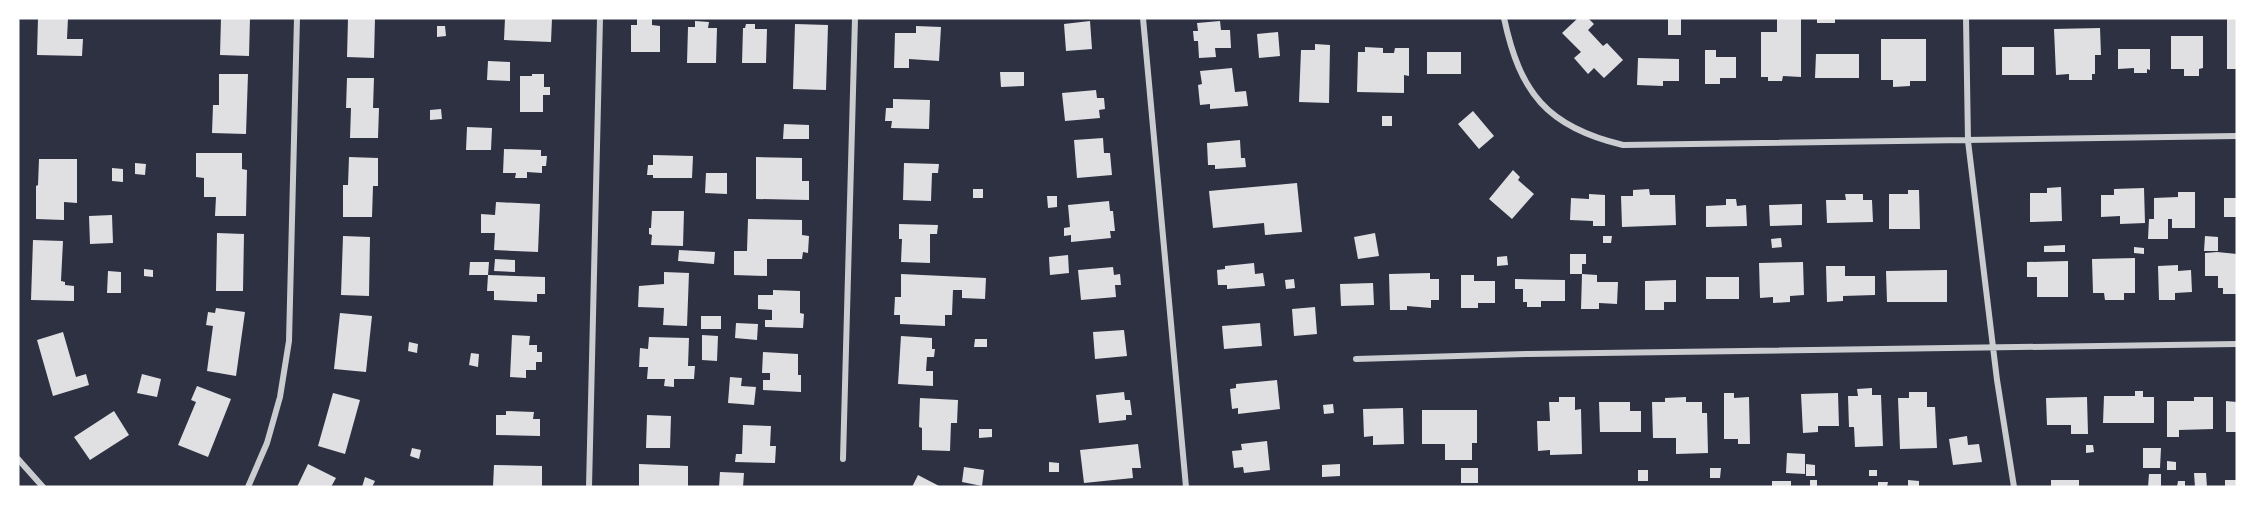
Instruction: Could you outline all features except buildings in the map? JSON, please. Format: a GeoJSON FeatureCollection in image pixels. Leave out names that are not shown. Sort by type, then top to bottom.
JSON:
{"type":"FeatureCollection","features":[{"type":"Feature","properties":{"kind":"street"},"geometry":{"type":"LineString","coordinates":[[248,487],[267,443],[280,397],[289,341],[297,18]]}},
{"type":"Feature","properties":{"kind":"street"},"geometry":{"type":"LineString","coordinates":[[589,487],[600,18]]}},
{"type":"Feature","properties":{"kind":"street"},"geometry":{"type":"LineString","coordinates":[[843,459],[855,18]]}},
{"type":"Feature","properties":{"kind":"street"},"geometry":{"type":"LineString","coordinates":[[1143,18],[1186,487]]}},
{"type":"Feature","properties":{"kind":"street"},"geometry":{"type":"LineString","coordinates":[[1504,18],[1511,52],[1521,76],[1536,98],[1555,117],[1577,131],[1597,139],[1623,145],[2237,136]]}},
{"type":"Feature","properties":{"kind":"street"},"geometry":{"type":"LineString","coordinates":[[1966,18],[1968,141],[1993,347],[2014,487]]}},
{"type":"Feature","properties":{"kind":"street"},"geometry":{"type":"LineString","coordinates":[[1356,359],[1528,354],[2237,344]]}},
{"type":"Feature","properties":{"kind":"street"},"geometry":{"type":"LineString","coordinates":[[18,459],[43,487]]}}]}
